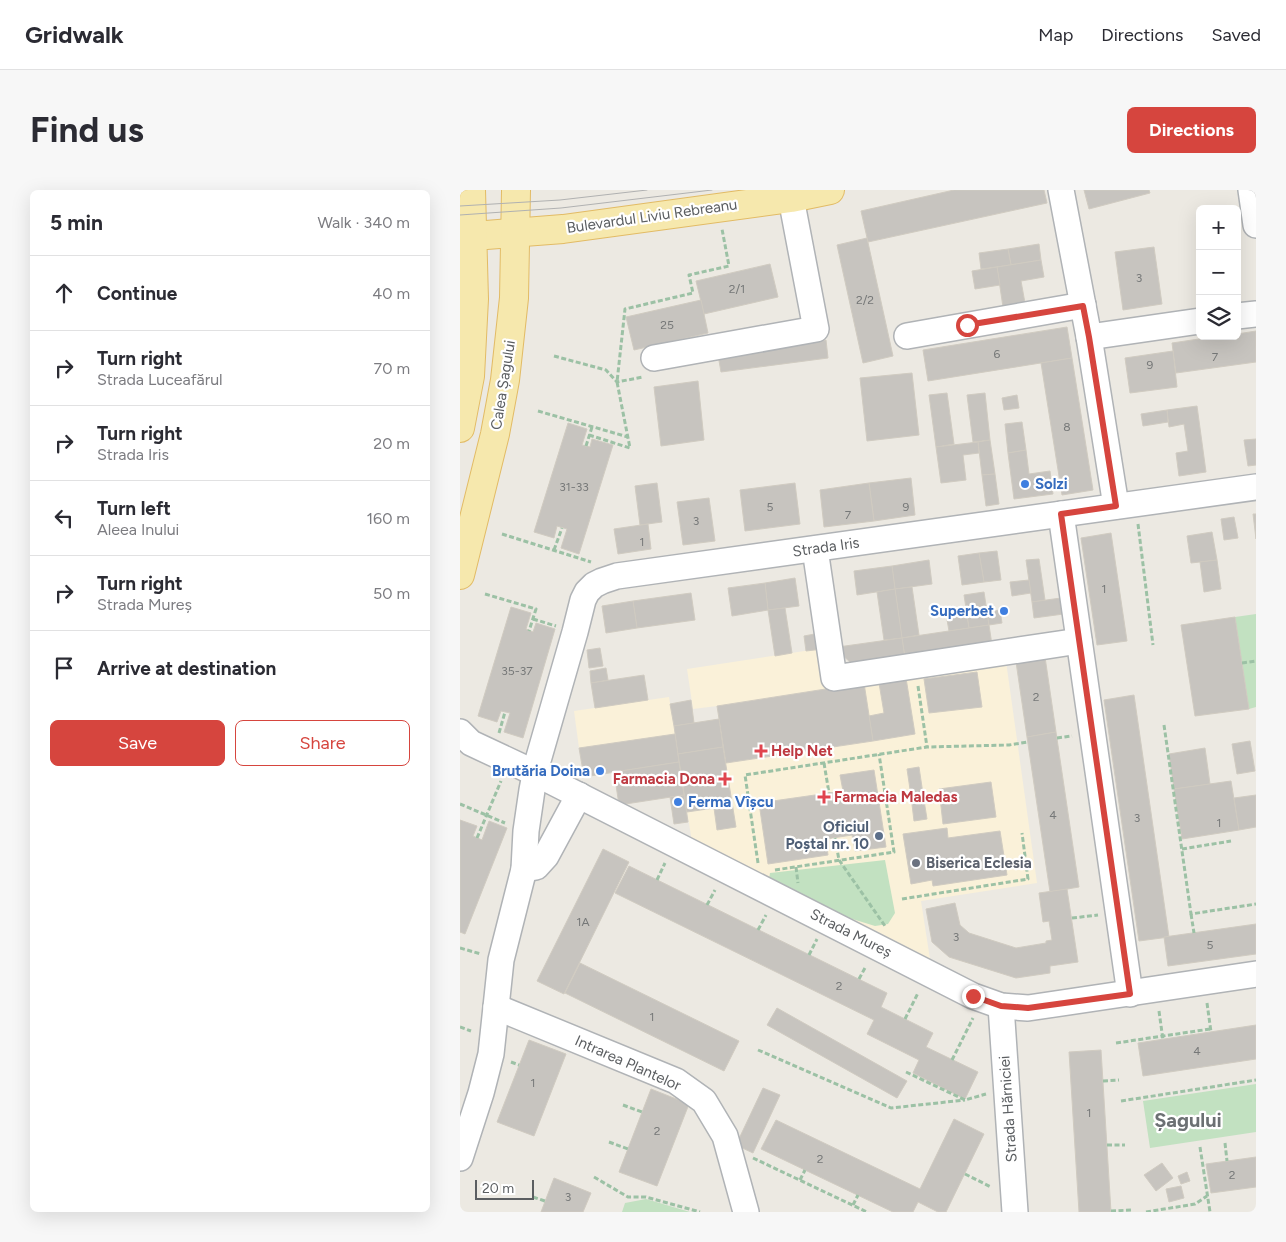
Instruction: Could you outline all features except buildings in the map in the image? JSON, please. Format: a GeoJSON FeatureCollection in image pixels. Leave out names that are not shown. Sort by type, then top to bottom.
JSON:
{"type":"FeatureCollection","features":[{"type":"Feature","properties":{"kind":"main road"},"geometry":{"type":"LineString","coordinates":[[460,428],[470,376],[474,299],[466,236],[471,190]]}},
{"type":"Feature","properties":{"kind":"main road","name":"Calea Șagului"},"geometry":{"type":"LineString","coordinates":[[460,575],[495,434],[505,380],[514,298],[516,190]]}},
{"type":"Feature","properties":{"kind":"main road","name":"Bulevardul Liviu Rebreanu"},"geometry":{"type":"LineString","coordinates":[[466,236],[563,229],[791,198],[830,190]]}},
{"type":"Feature","properties":{"kind":"street"},"geometry":{"type":"LineString","coordinates":[[1061,190],[1089,337],[1126,505]]}},
{"type":"Feature","properties":{"kind":"street"},"geometry":{"type":"LineString","coordinates":[[1251,190],[1256,225]]}},
{"type":"Feature","properties":{"kind":"street"},"geometry":{"type":"LineString","coordinates":[[654,358],[816,329],[791,198]]}},
{"type":"Feature","properties":{"kind":"street"},"geometry":{"type":"LineString","coordinates":[[907,336],[1083,306]]}},
{"type":"Feature","properties":{"kind":"street"},"geometry":{"type":"LineString","coordinates":[[1241,316],[1256,314]]}},
{"type":"Feature","properties":{"kind":"street"},"geometry":{"type":"LineString","coordinates":[[1089,337],[1196,322]]}},
{"type":"Feature","properties":{"kind":"street","name":"Strada Iris"},"geometry":{"type":"LineString","coordinates":[[460,1158],[482,1093],[491,1054],[501,960],[524,869],[526,832],[535,773],[583,600],[587,592],[594,585],[617,576],[1256,487]]}},
{"type":"Feature","properties":{"kind":"street"},"geometry":{"type":"LineString","coordinates":[[1061,514],[1130,994]]}},
{"type":"Feature","properties":{"kind":"street"},"geometry":{"type":"LineString","coordinates":[[815,549],[834,678],[1079,641]]}},
{"type":"Feature","properties":{"kind":"street","name":"Strada Mureș"},"geometry":{"type":"LineString","coordinates":[[464,740],[579,795],[973,996],[1001,1006],[1028,1008],[1256,974]]}},
{"type":"Feature","properties":{"kind":"street"},"geometry":{"type":"LineString","coordinates":[[524,869],[536,867],[546,856],[579,795]]}},
{"type":"Feature","properties":{"kind":"street","name":"Strada Hărniciei"},"geometry":{"type":"LineString","coordinates":[[1001,1006],[1015,1212]]}},
{"type":"Feature","properties":{"kind":"street","name":"Intrarea Plantelor"},"geometry":{"type":"LineString","coordinates":[[496,1007],[676,1081],[704,1101],[728,1146],[746,1212]]}},
{"type":"Feature","properties":{"kind":"path"},"geometry":{"type":"LineString","coordinates":[[589,435],[630,448],[617,382],[625,309],[693,293],[689,275],[729,266],[722,228]]}},
{"type":"Feature","properties":{"kind":"path"},"geometry":{"type":"LineString","coordinates":[[554,356],[606,370],[617,382]]}},
{"type":"Feature","properties":{"kind":"path"},"geometry":{"type":"LineString","coordinates":[[617,382],[639,378]]}},
{"type":"Feature","properties":{"kind":"path"},"geometry":{"type":"LineString","coordinates":[[538,411],[628,437]]}},
{"type":"Feature","properties":{"kind":"path"},"geometry":{"type":"LineString","coordinates":[[586,446],[592,427]]}},
{"type":"Feature","properties":{"kind":"path"},"geometry":{"type":"LineString","coordinates":[[1126,505],[1153,645]]}},
{"type":"Feature","properties":{"kind":"path"},"geometry":{"type":"LineString","coordinates":[[554,550],[562,528]]}},
{"type":"Feature","properties":{"kind":"path"},"geometry":{"type":"LineString","coordinates":[[502,534],[596,564]]}},
{"type":"Feature","properties":{"kind":"path"},"geometry":{"type":"LineString","coordinates":[[484,594],[536,609],[530,630]]}},
{"type":"Feature","properties":{"kind":"path"},"geometry":{"type":"LineString","coordinates":[[1242,663],[1256,661]]}},
{"type":"Feature","properties":{"kind":"path"},"geometry":{"type":"LineString","coordinates":[[916,666],[927,747]]}},
{"type":"Feature","properties":{"kind":"path"},"geometry":{"type":"LineString","coordinates":[[498,737],[505,712]]}},
{"type":"Feature","properties":{"kind":"path"},"geometry":{"type":"LineString","coordinates":[[1164,725],[1194,933]]}},
{"type":"Feature","properties":{"kind":"path"},"geometry":{"type":"LineString","coordinates":[[760,872],[745,775],[927,747],[1009,745],[1028,742]]}},
{"type":"Feature","properties":{"kind":"path"},"geometry":{"type":"LineString","coordinates":[[769,871],[894,852],[880,754]]}},
{"type":"Feature","properties":{"kind":"path"},"geometry":{"type":"LineString","coordinates":[[824,763],[829,793]]}},
{"type":"Feature","properties":{"kind":"path"},"geometry":{"type":"LineString","coordinates":[[477,838],[503,776]]}},
{"type":"Feature","properties":{"kind":"path"},"geometry":{"type":"LineString","coordinates":[[460,804],[526,832]]}},
{"type":"Feature","properties":{"kind":"path"},"geometry":{"type":"LineString","coordinates":[[902,898],[1028,879],[1022,834]]}},
{"type":"Feature","properties":{"kind":"path"},"geometry":{"type":"LineString","coordinates":[[835,838],[839,860],[890,932]]}},
{"type":"Feature","properties":{"kind":"path"},"geometry":{"type":"LineString","coordinates":[[1182,849],[1231,842]]}},
{"type":"Feature","properties":{"kind":"path"},"geometry":{"type":"LineString","coordinates":[[657,880],[667,858]]}},
{"type":"Feature","properties":{"kind":"path"},"geometry":{"type":"LineString","coordinates":[[708,905],[718,883]]}},
{"type":"Feature","properties":{"kind":"path"},"geometry":{"type":"LineString","coordinates":[[1191,914],[1256,904]]}},
{"type":"Feature","properties":{"kind":"path"},"geometry":{"type":"LineString","coordinates":[[758,930],[769,908]]}},
{"type":"Feature","properties":{"kind":"path"},"geometry":{"type":"LineString","coordinates":[[809,955],[820,933]]}},
{"type":"Feature","properties":{"kind":"path"},"geometry":{"type":"LineString","coordinates":[[860,979],[867,965]]}},
{"type":"Feature","properties":{"kind":"path"},"geometry":{"type":"LineString","coordinates":[[905,1020],[920,991]]}},
{"type":"Feature","properties":{"kind":"path"},"geometry":{"type":"LineString","coordinates":[[1116,1043],[1211,1030],[1205,994]]}},
{"type":"Feature","properties":{"kind":"path"},"geometry":{"type":"LineString","coordinates":[[1159,1010],[1163,1038]]}},
{"type":"Feature","properties":{"kind":"path"},"geometry":{"type":"LineString","coordinates":[[952,1060],[975,1013]]}},
{"type":"Feature","properties":{"kind":"path"},"geometry":{"type":"LineString","coordinates":[[758,1050],[891,1108],[965,1100],[986,1094]]}},
{"type":"Feature","properties":{"kind":"path"},"geometry":{"type":"LineString","coordinates":[[906,1072],[965,1100]]}},
{"type":"Feature","properties":{"kind":"path"},"geometry":{"type":"LineString","coordinates":[[1103,1081],[1119,1080]]}},
{"type":"Feature","properties":{"kind":"path"},"geometry":{"type":"LineString","coordinates":[[1121,1101],[1256,1080]]}},
{"type":"Feature","properties":{"kind":"path"},"geometry":{"type":"LineString","coordinates":[[623,1105],[642,1112]]}},
{"type":"Feature","properties":{"kind":"path"},"geometry":{"type":"LineString","coordinates":[[608,1142],[628,1149]]}},
{"type":"Feature","properties":{"kind":"path"},"geometry":{"type":"LineString","coordinates":[[1225,1143],[1227,1161]]}},
{"type":"Feature","properties":{"kind":"path"},"geometry":{"type":"LineString","coordinates":[[1107,1145],[1125,1144]]}},
{"type":"Feature","properties":{"kind":"path"},"geometry":{"type":"LineString","coordinates":[[728,1146],[867,1212]]}},
{"type":"Feature","properties":{"kind":"path"},"geometry":{"type":"LineString","coordinates":[[1200,1147],[1210,1212]]}},
{"type":"Feature","properties":{"kind":"path"},"geometry":{"type":"LineString","coordinates":[[800,1180],[805,1170]]}},
{"type":"Feature","properties":{"kind":"path"},"geometry":{"type":"LineString","coordinates":[[965,1174],[993,1188]]}},
{"type":"Feature","properties":{"kind":"path"},"geometry":{"type":"LineString","coordinates":[[594,1177],[628,1197],[646,1197],[700,1212]]}},
{"type":"Feature","properties":{"kind":"path"},"geometry":{"type":"LineString","coordinates":[[853,1205],[858,1195]]}},
{"type":"Feature","properties":{"kind":"path"},"geometry":{"type":"LineString","coordinates":[[1146,1212],[1195,1204],[1207,1196]]}},
{"type":"Feature","properties":{"kind":"path"},"geometry":{"type":"LineString","coordinates":[[533,1197],[545,1201]]}},
{"type":"Feature","properties":{"kind":"path"},"geometry":{"type":"LineString","coordinates":[[1111,1211],[1131,1210]]}},
{"type":"Feature","properties":{"kind":"shaded area"},"geometry":{"type":"Polygon","coordinates":[[[837,646],[841,671],[1004,647],[1037,883],[921,901],[930,959],[692,842],[678,754],[723,747],[717,706],[693,709],[687,669],[837,646]]]}},
{"type":"Feature","properties":{"kind":"shaded area"},"geometry":{"type":"Polygon","coordinates":[[[669,697],[675,734],[579,748],[574,711],[669,697]]]}},
{"type":"Feature","properties":{"kind":"green space"},"geometry":{"type":"Polygon","coordinates":[[[1256,614],[1256,707],[1249,709],[1235,617],[1256,614]]]}},
{"type":"Feature","properties":{"kind":"green space"},"geometry":{"type":"Polygon","coordinates":[[[885,860],[895,913],[888,924],[875,926],[849,918],[769,879],[770,873],[885,860]]]}},
{"type":"Feature","properties":{"kind":"green space"},"geometry":{"type":"Polygon","coordinates":[[[1256,1084],[1256,1132],[1150,1148],[1143,1101],[1256,1084]]]}},
{"type":"Feature","properties":{"kind":"green space"},"geometry":{"type":"Polygon","coordinates":[[[646,1199],[690,1212],[622,1212],[625,1203],[646,1199]]]}},
{"type":"Feature","properties":{"kind":"tram line"},"geometry":{"type":"LineString","coordinates":[[460,206],[560,200],[647,190]]}},
{"type":"Feature","properties":{"kind":"tram line"},"geometry":{"type":"LineString","coordinates":[[460,215],[561,208],[712,190]]}},
{"type":"Feature","properties":{"kind":"place","name":"Solzi"},"geometry":{"type":"Point","coordinates":[1025,484]}},
{"type":"Feature","properties":{"kind":"place","name":"Superbet"},"geometry":{"type":"Point","coordinates":[1004,611]}},
{"type":"Feature","properties":{"kind":"place","name":"Help Net"},"geometry":{"type":"Point","coordinates":[761,751]}},
{"type":"Feature","properties":{"kind":"place","name":"Brutăria Doina"},"geometry":{"type":"Point","coordinates":[600,771]}},
{"type":"Feature","properties":{"kind":"place","name":"Farmacia Dona"},"geometry":{"type":"Point","coordinates":[725,779]}},
{"type":"Feature","properties":{"kind":"place","name":"Farmacia Maledas"},"geometry":{"type":"Point","coordinates":[824,797]}},
{"type":"Feature","properties":{"kind":"place","name":"Ferma Vîșcu"},"geometry":{"type":"Point","coordinates":[678,802]}},
{"type":"Feature","properties":{"kind":"place","name":"Oficiul Poștal nr. 10"},"geometry":{"type":"Point","coordinates":[879,836]}},
{"type":"Feature","properties":{"kind":"place","name":"Biserica Eclesia"},"geometry":{"type":"Point","coordinates":[916,863]}},
{"type":"Feature","properties":{"kind":"district","name":"Șagului"},"geometry":{"type":"Point","coordinates":[1188,1120]}},
{"type":"Feature","properties":{"kind":"route"},"geometry":{"type":"LineString","coordinates":[[967,325],[1083,306],[1116,506],[1061,514],[1130,994],[1028,1008],[1001,1006],[973,996]]}}]}
